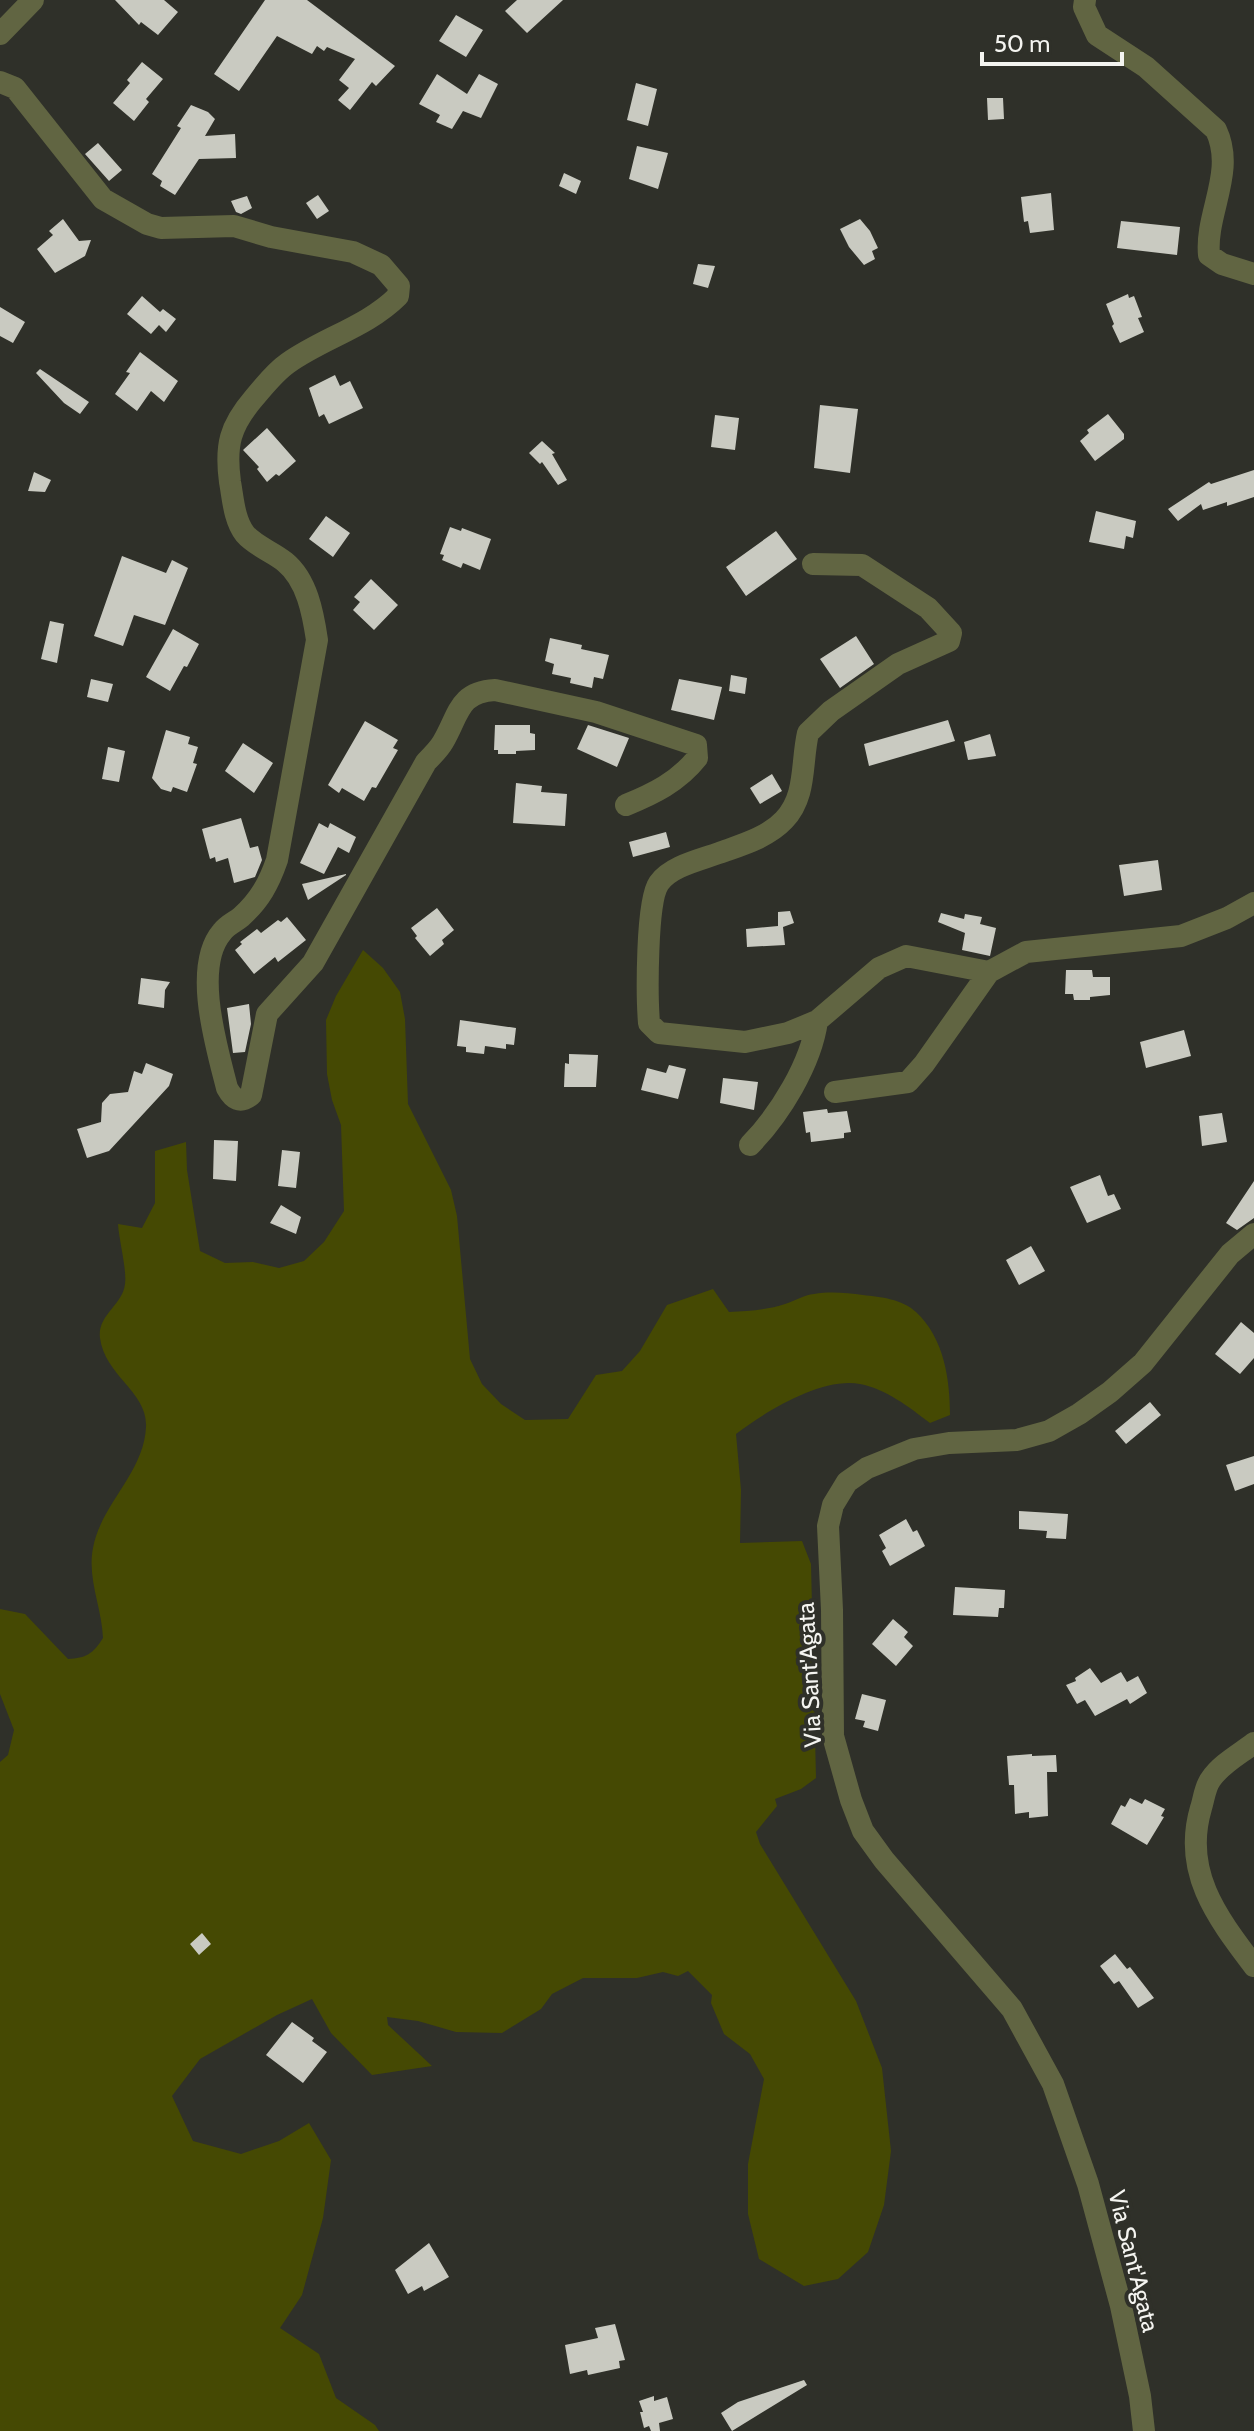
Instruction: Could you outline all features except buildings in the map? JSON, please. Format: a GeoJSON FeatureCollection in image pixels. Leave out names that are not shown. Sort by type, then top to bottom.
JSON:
{"type":"FeatureCollection","features":[{"type":"Feature","properties":{"kind":"street"},"geometry":{"type":"LineString","coordinates":[[0,34],[33,0]]}},
{"type":"Feature","properties":{"kind":"street"},"geometry":{"type":"LineString","coordinates":[[1085,0],[1084,7],[1097,35],[1146,67],[1216,130],[1221,140],[1222,179],[1207,239],[1209,255],[1254,278]]}},
{"type":"Feature","properties":{"kind":"street"},"geometry":{"type":"LineString","coordinates":[[0,82],[15,88],[103,199],[147,224],[161,228],[234,226],[271,237],[353,252],[381,265],[399,286],[398,296],[373,316],[289,363],[271,378],[239,415],[230,434],[227,462],[240,526],[247,537],[286,562],[297,576],[313,614],[317,640],[277,860],[267,887],[257,901],[223,930],[210,956],[211,1022],[231,1096],[245,1100],[251,1095],[267,1014],[313,963],[426,762],[442,744],[462,703],[485,691],[495,690],[596,712],[696,745],[697,758],[691,765],[659,792],[626,805]]}},
{"type":"Feature","properties":{"kind":"street"},"geometry":{"type":"LineString","coordinates":[[813,564],[862,565],[928,608],[951,633],[949,641],[898,664],[831,711],[808,733],[802,788],[785,820],[759,839],[691,863],[667,875],[657,885],[649,932],[649,1023],[659,1033],[745,1042],[788,1033],[817,1021],[879,968],[906,956],[989,972]]}},
{"type":"Feature","properties":{"kind":"street"},"geometry":{"type":"LineString","coordinates":[[835,1092],[908,1082],[989,972],[1026,952],[1181,936],[1227,918],[1254,903]]}},
{"type":"Feature","properties":{"kind":"street"},"geometry":{"type":"LineString","coordinates":[[750,1145],[769,1125],[802,1069],[813,1044],[817,1021]]}},
{"type":"Feature","properties":{"kind":"street","name":"Via Sant'Agata"},"geometry":{"type":"LineString","coordinates":[[1144,2431],[1121,2306],[1088,2184],[1053,2084],[1012,2009],[884,1860],[863,1831],[851,1800],[833,1736],[828,1526],[833,1505],[847,1482],[867,1468],[914,1449],[949,1443],[1017,1440],[1049,1431],[1079,1414],[1143,1363],[1230,1254],[1254,1234]]}},
{"type":"Feature","properties":{"kind":"street"},"geometry":{"type":"LineString","coordinates":[[1254,1743],[1209,1780],[1197,1821],[1195,1853],[1200,1880],[1220,1921],[1254,1966]]}},
{"type":"Feature","properties":{"kind":"shaded area"},"geometry":{"type":"Polygon","coordinates":[[[363,950],[383,968],[400,992],[405,1019],[408,1104],[451,1190],[457,1216],[470,1359],[482,1384],[501,1404],[525,1420],[568,1419],[596,1375],[622,1371],[640,1351],[667,1305],[713,1289],[729,1312],[771,1308],[827,1293],[891,1299],[904,1304],[926,1322],[939,1347],[947,1373],[950,1415],[930,1423],[879,1390],[845,1383],[794,1398],[736,1434],[741,1490],[740,1543],[802,1541],[811,1564],[816,1778],[801,1789],[775,1799],[777,1806],[756,1832],[760,1844],[856,2001],[882,2068],[891,2151],[884,2205],[868,2252],[838,2279],[804,2286],[759,2259],[748,2214],[748,2164],[764,2079],[750,2054],[724,2034],[711,2003],[712,1995],[688,1971],[678,1976],[663,1972],[637,1978],[583,1978],[552,1994],[541,2009],[502,2033],[456,2032],[418,2021],[387,2017],[388,2025],[432,2066],[372,2075],[331,2033],[312,1999],[277,2015],[200,2059],[172,2096],[193,2141],[241,2154],[279,2141],[309,2123],[331,2160],[323,2218],[302,2295],[280,2328],[319,2354],[336,2398],[379,2431],[0,2431],[0,1762],[8,1755],[14,1730],[0,1694],[0,1609],[25,1614],[68,1659],[88,1654],[103,1638],[93,1582],[93,1548],[104,1517],[138,1459],[146,1427],[145,1415],[134,1393],[103,1351],[100,1330],[125,1284],[118,1224],[142,1228],[155,1203],[155,1151],[186,1142],[187,1170],[200,1251],[225,1263],[253,1262],[279,1268],[304,1261],[324,1242],[344,1211],[341,1125],[327,1074],[326,1020],[363,950]]]}}]}
